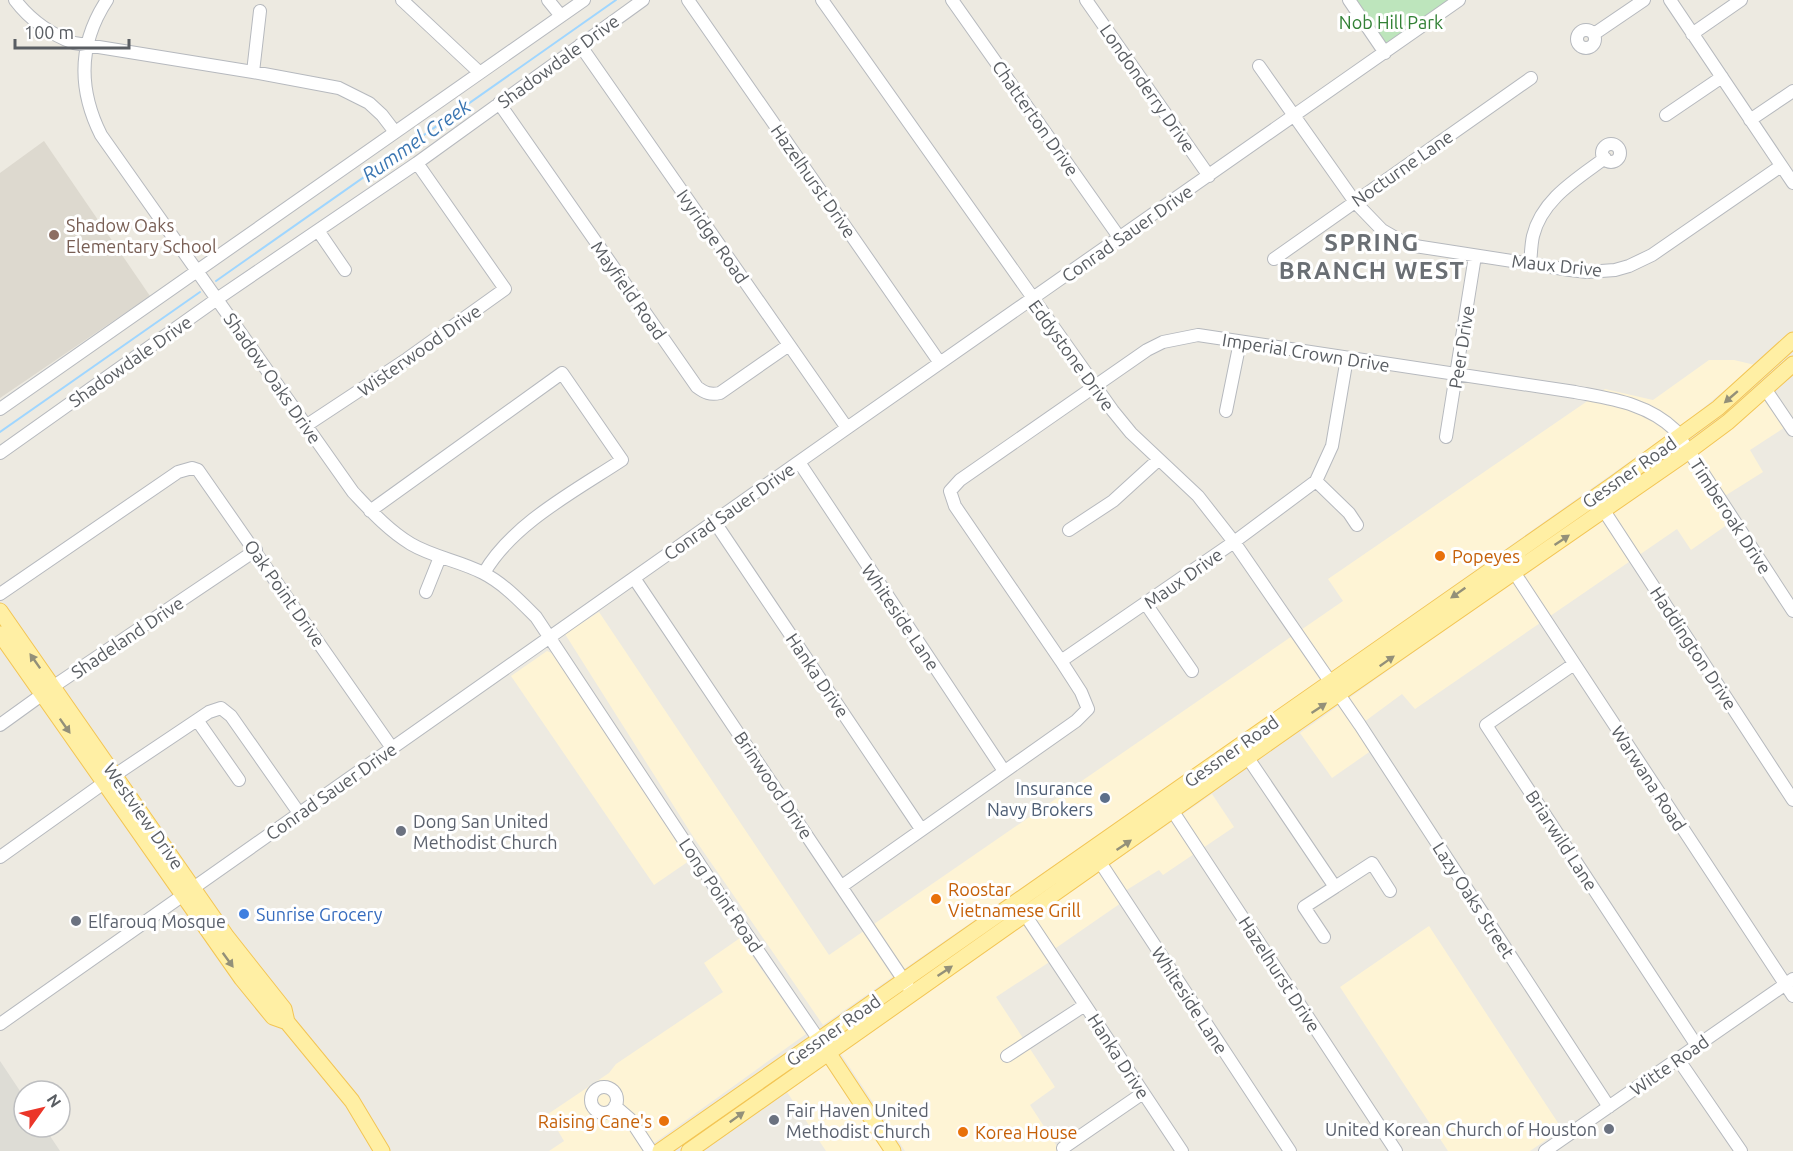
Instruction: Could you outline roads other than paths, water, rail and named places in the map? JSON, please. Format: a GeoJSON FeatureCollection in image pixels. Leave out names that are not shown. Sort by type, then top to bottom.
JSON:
{"type":"FeatureCollection","features":[{"type":"Feature","properties":{"kind":"main road","name":"Gessner Road"},"geometry":{"type":"LineString","coordinates":[[660,1151],[824,1046],[912,993],[1025,915],[1164,798],[1595,497],[1718,408],[1793,340]]}},
{"type":"Feature","properties":{"kind":"main road","name":"Gessner Road"},"geometry":{"type":"LineString","coordinates":[[689,1151],[824,1046],[904,980],[1016,902],[1173,811],[1689,451],[1728,422],[1793,364]]}},
{"type":"Feature","properties":{"kind":"main road","name":"Westview Drive"},"geometry":{"type":"LineString","coordinates":[[0,611],[48,690],[188,892],[284,1009],[287,1022],[352,1101],[382,1151]]}},
{"type":"Feature","properties":{"kind":"main road","name":"Westview Drive"},"geometry":{"type":"LineString","coordinates":[[0,634],[48,690]]}},
{"type":"Feature","properties":{"kind":"main road","name":"Long Point Road"},"geometry":{"type":"LineString","coordinates":[[824,1046],[893,1151]]}},
{"type":"Feature","properties":{"kind":"street"},"geometry":{"type":"LineString","coordinates":[[15,0],[39,25],[56,37],[87,46],[253,72],[326,85],[352,93],[369,103],[395,132]]}},
{"type":"Feature","properties":{"kind":"street","name":"Shadow Oaks Drive"},"geometry":{"type":"LineString","coordinates":[[107,0],[92,26],[84,69],[85,90],[91,114],[101,135],[353,492],[389,529],[413,545],[484,573],[519,600],[536,617],[550,637]]}},
{"type":"Feature","properties":{"kind":"street"},"geometry":{"type":"LineString","coordinates":[[402,0],[480,73]]}},
{"type":"Feature","properties":{"kind":"street"},"geometry":{"type":"LineString","coordinates":[[548,0],[561,16]]}},
{"type":"Feature","properties":{"kind":"street","name":"Shadowdale Drive"},"geometry":{"type":"LineString","coordinates":[[0,409],[584,0]]}},
{"type":"Feature","properties":{"kind":"street","name":"Shadowdale Drive"},"geometry":{"type":"LineString","coordinates":[[0,453],[217,299],[319,232],[644,0]]}},
{"type":"Feature","properties":{"kind":"street","name":"Hazelhurst Drive"},"geometry":{"type":"LineString","coordinates":[[688,0],[940,363]]}},
{"type":"Feature","properties":{"kind":"street","name":"Eddystone Drive"},"geometry":{"type":"LineString","coordinates":[[822,0],[1095,387],[1131,433],[1198,496],[1234,542],[1339,695]]}},
{"type":"Feature","properties":{"kind":"street","name":"Chatterton Drive"},"geometry":{"type":"LineString","coordinates":[[952,0],[1119,237]]}},
{"type":"Feature","properties":{"kind":"street","name":"Londonderry Drive"},"geometry":{"type":"LineString","coordinates":[[1086,0],[1209,176]]}},
{"type":"Feature","properties":{"kind":"street"},"geometry":{"type":"LineString","coordinates":[[1349,0],[1386,52]]}},
{"type":"Feature","properties":{"kind":"street","name":"Conrad Sauer Drive"},"geometry":{"type":"LineString","coordinates":[[0,1024],[1459,0]]}},
{"type":"Feature","properties":{"kind":"street"},"geometry":{"type":"LineString","coordinates":[[1594,34],[1644,0]]}},
{"type":"Feature","properties":{"kind":"street"},"geometry":{"type":"LineString","coordinates":[[1670,0],[1792,181]]}},
{"type":"Feature","properties":{"kind":"street"},"geometry":{"type":"LineString","coordinates":[[1692,34],[1741,0]]}},
{"type":"Feature","properties":{"kind":"street"},"geometry":{"type":"LineString","coordinates":[[253,72],[260,11]]}},
{"type":"Feature","properties":{"kind":"street","name":"Ivyridge Road"},"geometry":{"type":"LineString","coordinates":[[580,45],[847,428]]}},
{"type":"Feature","properties":{"kind":"street"},"geometry":{"type":"LineString","coordinates":[[1259,66],[1355,202]]}},
{"type":"Feature","properties":{"kind":"street"},"geometry":{"type":"LineString","coordinates":[[1666,115],[1722,77]]}},
{"type":"Feature","properties":{"kind":"street","name":"Nocturne Lane"},"geometry":{"type":"LineString","coordinates":[[1274,259],[1531,78]]}},
{"type":"Feature","properties":{"kind":"street"},"geometry":{"type":"LineString","coordinates":[[1750,120],[1793,91]]}},
{"type":"Feature","properties":{"kind":"street","name":"Mayfield Road"},"geometry":{"type":"LineString","coordinates":[[499,103],[704,393],[720,393],[789,345]]}},
{"type":"Feature","properties":{"kind":"street"},"geometry":{"type":"LineString","coordinates":[[1530,264],[1533,236],[1544,210],[1568,185],[1605,158]]}},
{"type":"Feature","properties":{"kind":"street","name":"Wisterwood Drive"},"geometry":{"type":"LineString","coordinates":[[307,425],[408,359],[506,289],[417,163]]}},
{"type":"Feature","properties":{"kind":"street","name":"Maux Drive"},"geometry":{"type":"LineString","coordinates":[[1355,202],[1382,230],[1401,241],[1435,250],[1587,272],[1615,270],[1629,266],[1665,248],[1781,166]]}},
{"type":"Feature","properties":{"kind":"street"},"geometry":{"type":"LineString","coordinates":[[319,232],[345,270]]}},
{"type":"Feature","properties":{"kind":"street","name":"Peer Drive"},"geometry":{"type":"LineString","coordinates":[[1446,437],[1475,256]]}},
{"type":"Feature","properties":{"kind":"street","name":"Imperial Crown Drive"},"geometry":{"type":"LineString","coordinates":[[1061,661],[955,506],[950,491],[960,480],[1147,350],[1164,342],[1198,335],[1575,392],[1628,403],[1647,409],[1663,419],[1689,451]]}},
{"type":"Feature","properties":{"kind":"street"},"geometry":{"type":"LineString","coordinates":[[1226,411],[1240,342]]}},
{"type":"Feature","properties":{"kind":"street","name":"Maux Drive"},"geometry":{"type":"LineString","coordinates":[[1061,661],[1234,542],[1316,481],[1332,446],[1347,358]]}},
{"type":"Feature","properties":{"kind":"street"},"geometry":{"type":"LineString","coordinates":[[370,511],[561,372],[622,460],[525,526],[494,555],[484,573]]}},
{"type":"Feature","properties":{"kind":"street"},"geometry":{"type":"LineString","coordinates":[[1766,390],[1793,430]]}},
{"type":"Feature","properties":{"kind":"street","name":"Timberoak Drive"},"geometry":{"type":"LineString","coordinates":[[1689,451],[1793,611]]}},
{"type":"Feature","properties":{"kind":"street"},"geometry":{"type":"LineString","coordinates":[[1069,530],[1113,501],[1158,460]]}},
{"type":"Feature","properties":{"kind":"street","name":"Whiteside Lane"},"geometry":{"type":"LineString","coordinates":[[799,462],[1004,771]]}},
{"type":"Feature","properties":{"kind":"street","name":"Oak Point Drive"},"geometry":{"type":"LineString","coordinates":[[0,594],[164,482],[186,469],[198,470],[392,748]]}},
{"type":"Feature","properties":{"kind":"street"},"geometry":{"type":"LineString","coordinates":[[1316,481],[1357,525]]}},
{"type":"Feature","properties":{"kind":"street","name":"Haddington Drive"},"geometry":{"type":"LineString","coordinates":[[1595,497],[1792,798]]}},
{"type":"Feature","properties":{"kind":"street","name":"Hanka Drive"},"geometry":{"type":"LineString","coordinates":[[714,521],[921,829]]}},
{"type":"Feature","properties":{"kind":"street","name":"Shadeland Drive"},"geometry":{"type":"LineString","coordinates":[[0,725],[48,690],[256,550]]}},
{"type":"Feature","properties":{"kind":"street"},"geometry":{"type":"LineString","coordinates":[[426,592],[440,557]]}},
{"type":"Feature","properties":{"kind":"street","name":"Warwana Road"},"geometry":{"type":"LineString","coordinates":[[1506,559],[1574,664],[1789,982],[1793,996]]}},
{"type":"Feature","properties":{"kind":"street","name":"Brinwood Drive"},"geometry":{"type":"LineString","coordinates":[[634,578],[912,993]]}},
{"type":"Feature","properties":{"kind":"street"},"geometry":{"type":"LineString","coordinates":[[1146,604],[1192,671]]}},
{"type":"Feature","properties":{"kind":"street","name":"Long Point Road"},"geometry":{"type":"LineString","coordinates":[[550,637],[722,898],[824,1046]]}},
{"type":"Feature","properties":{"kind":"street"},"geometry":{"type":"LineString","coordinates":[[842,886],[1076,721],[1088,709],[1081,692],[1061,661]]}},
{"type":"Feature","properties":{"kind":"street","name":"Briarwild Lane"},"geometry":{"type":"LineString","coordinates":[[1574,664],[1486,725],[1697,1046]]}},
{"type":"Feature","properties":{"kind":"street","name":"Lazy Oaks Street"},"geometry":{"type":"LineString","coordinates":[[1339,695],[1609,1107]]}},
{"type":"Feature","properties":{"kind":"street"},"geometry":{"type":"LineString","coordinates":[[0,857],[197,720],[221,708],[231,716],[299,813]]}},
{"type":"Feature","properties":{"kind":"street"},"geometry":{"type":"LineString","coordinates":[[197,720],[239,780]]}},
{"type":"Feature","properties":{"kind":"street"},"geometry":{"type":"LineString","coordinates":[[1248,758],[1335,887]]}},
{"type":"Feature","properties":{"kind":"street","name":"Hazelhurst Drive"},"geometry":{"type":"LineString","coordinates":[[1164,798],[1396,1151]]}},
{"type":"Feature","properties":{"kind":"street","name":"Whiteside Lane"},"geometry":{"type":"LineString","coordinates":[[1095,855],[1290,1151]]}},
{"type":"Feature","properties":{"kind":"street"},"geometry":{"type":"LineString","coordinates":[[1324,937],[1304,907],[1372,863],[1390,891]]}},
{"type":"Feature","properties":{"kind":"street","name":"Hanka Drive"},"geometry":{"type":"LineString","coordinates":[[1016,902],[1182,1151]]}},
{"type":"Feature","properties":{"kind":"street","name":"Witte Road"},"geometry":{"type":"LineString","coordinates":[[1545,1151],[1789,982]]}},
{"type":"Feature","properties":{"kind":"street"},"geometry":{"type":"LineString","coordinates":[[1007,1056],[1084,1005]]}},
{"type":"Feature","properties":{"kind":"street"},"geometry":{"type":"LineString","coordinates":[[1677,1059],[1742,1151]]}},
{"type":"Feature","properties":{"kind":"street"},"geometry":{"type":"LineString","coordinates":[[1063,1148],[1143,1093]]}},
{"type":"Feature","properties":{"kind":"street"},"geometry":{"type":"LineString","coordinates":[[615,1106],[630,1119],[651,1151]]}},
{"type":"Feature","properties":{"kind":"waterway","name":"Rummel Creek"},"geometry":{"type":"LineString","coordinates":[[216,281],[616,0]]}},
{"type":"Feature","properties":{"kind":"waterway","name":"Rummel Creek"},"geometry":{"type":"LineString","coordinates":[[0,432],[200,292]]}},
{"type":"Feature","properties":{"kind":"place","name":"Shadow Oaks Elementary School"},"geometry":{"type":"Point","coordinates":[54,235]}},
{"type":"Feature","properties":{"kind":"place","name":"Popeyes"},"geometry":{"type":"Point","coordinates":[1440,556]}},
{"type":"Feature","properties":{"kind":"place","name":"Insurance Navy Brokers"},"geometry":{"type":"Point","coordinates":[1105,798]}},
{"type":"Feature","properties":{"kind":"place","name":"Dong San United Methodist Church"},"geometry":{"type":"Point","coordinates":[401,831]}},
{"type":"Feature","properties":{"kind":"place","name":"Roostar Vietnamese Grill"},"geometry":{"type":"Point","coordinates":[936,899]}},
{"type":"Feature","properties":{"kind":"place","name":"Sunrise Grocery"},"geometry":{"type":"Point","coordinates":[244,914]}},
{"type":"Feature","properties":{"kind":"place","name":"Elfarouq Mosque"},"geometry":{"type":"Point","coordinates":[76,921]}},
{"type":"Feature","properties":{"kind":"place","name":"Fair Haven United Methodist Church"},"geometry":{"type":"Point","coordinates":[774,1120]}},
{"type":"Feature","properties":{"kind":"place","name":"Raising Cane's"},"geometry":{"type":"Point","coordinates":[664,1121]}},
{"type":"Feature","properties":{"kind":"place","name":"United Korean Church of Houston"},"geometry":{"type":"Point","coordinates":[1609,1129]}},
{"type":"Feature","properties":{"kind":"place","name":"Korea House"},"geometry":{"type":"Point","coordinates":[963,1132]}},
{"type":"Feature","properties":{"kind":"district","name":"SPRING BRANCH WEST"},"geometry":{"type":"Point","coordinates":[1372,256]}},
{"type":"Feature","properties":{"kind":"park label","name":"Nob Hill Park"},"geometry":{"type":"Point","coordinates":[1391,22]}}]}
